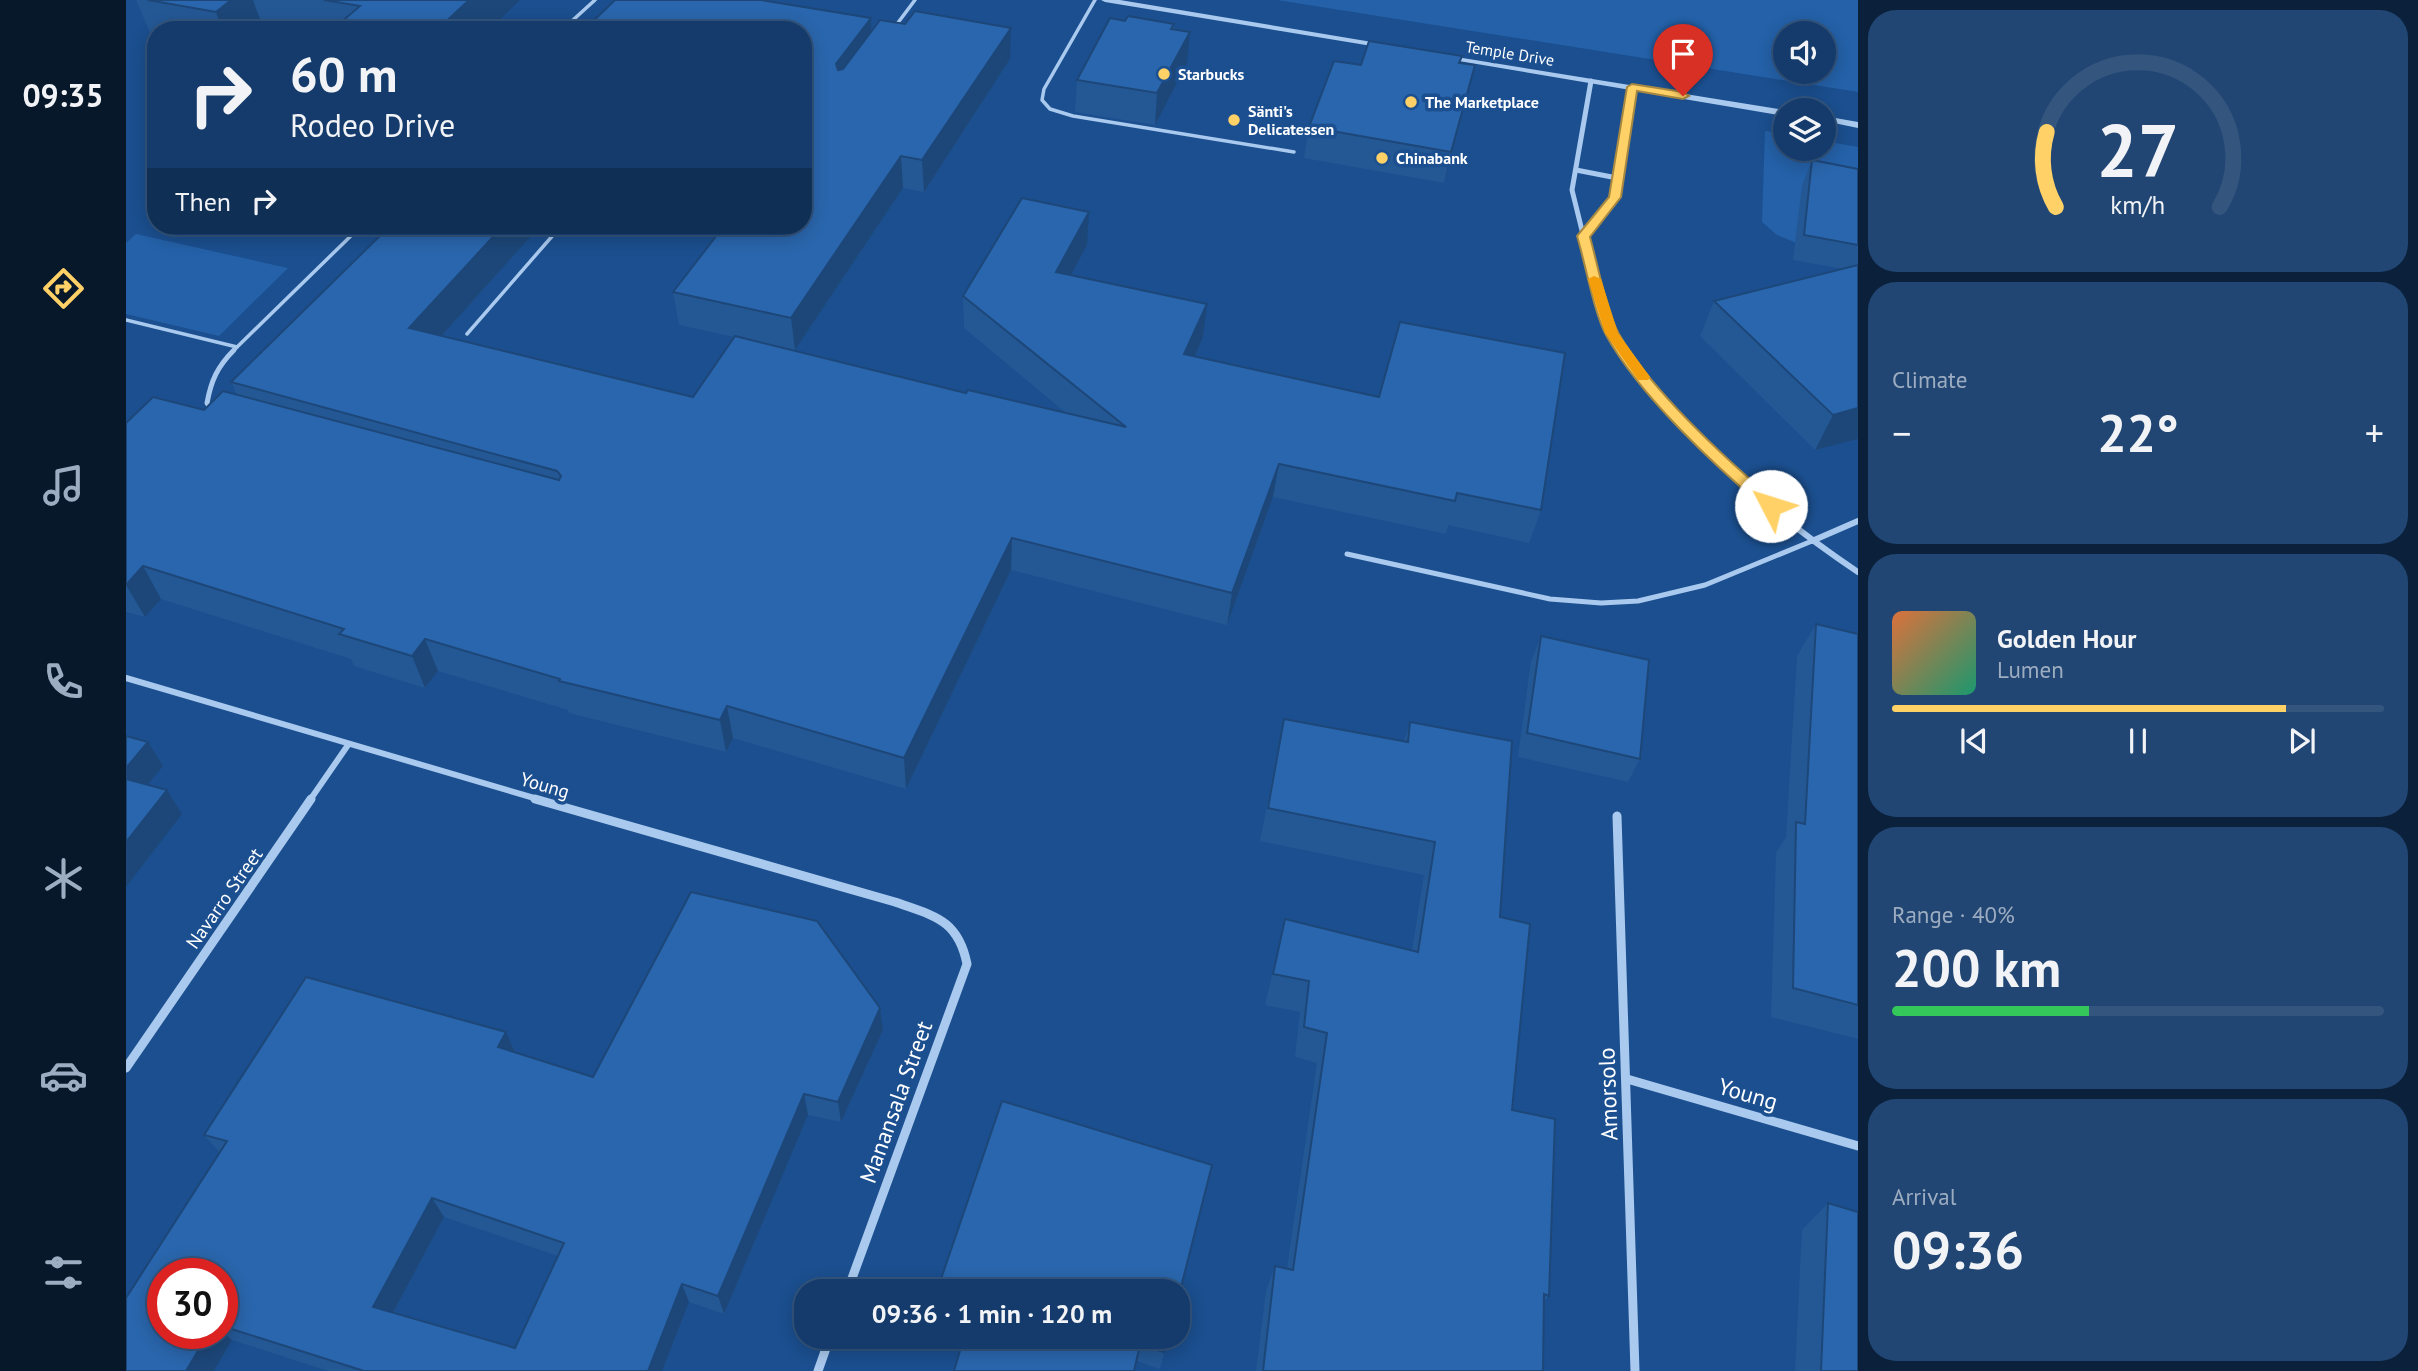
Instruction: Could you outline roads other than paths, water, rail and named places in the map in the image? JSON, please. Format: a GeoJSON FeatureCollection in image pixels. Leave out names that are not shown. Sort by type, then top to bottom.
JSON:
{"type":"FeatureCollection","features":[{"type":"Feature","properties":{"kind":"street"},"geometry":{"type":"LineString","coordinates":[[1105,0],[1401,49]]}},
{"type":"Feature","properties":{"kind":"street","name":"Temple Drive"},"geometry":{"type":"LineString","coordinates":[[1442,56],[1773,111]]}},
{"type":"Feature","properties":{"kind":"street"},"geometry":{"type":"LineString","coordinates":[[1591,81],[1572,190],[1612,333],[1650,386],[1731,471],[1812,541],[1858,572]]}},
{"type":"Feature","properties":{"kind":"street"},"geometry":{"type":"LineString","coordinates":[[1584,236],[1615,197],[1632,87]]}},
{"type":"Feature","properties":{"kind":"street"},"geometry":{"type":"LineString","coordinates":[[1836,121],[1858,125]]}},
{"type":"Feature","properties":{"kind":"street"},"geometry":{"type":"LineString","coordinates":[[1576,170],[1617,178]]}},
{"type":"Feature","properties":{"kind":"street"},"geometry":{"type":"LineString","coordinates":[[1812,541],[1858,521]]}},
{"type":"Feature","properties":{"kind":"street","name":"Young"},"geometry":{"type":"LineString","coordinates":[[126,677],[348,745],[895,902],[953,927]]}},
{"type":"Feature","properties":{"kind":"street","name":"Navarro Street"},"geometry":{"type":"LineString","coordinates":[[126,1068],[348,745]]}},
{"type":"Feature","properties":{"kind":"street","name":"Amorsolo"},"geometry":{"type":"LineString","coordinates":[[1617,816],[1628,1079],[1635,1371]]}},
{"type":"Feature","properties":{"kind":"street","name":"Manansala Street"},"geometry":{"type":"LineString","coordinates":[[852,1279],[967,964],[964,943],[953,927]]}},
{"type":"Feature","properties":{"kind":"street","name":"Young"},"geometry":{"type":"LineString","coordinates":[[1628,1079],[1858,1146]]}},
{"type":"Feature","properties":{"kind":"street"},"geometry":{"type":"LineString","coordinates":[[818,1371],[826,1349]]}},
{"type":"Feature","properties":{"kind":"lane"},"geometry":{"type":"LineString","coordinates":[[572,21],[595,0]]}},
{"type":"Feature","properties":{"kind":"lane"},"geometry":{"type":"LineString","coordinates":[[891,33],[915,0]]}},
{"type":"Feature","properties":{"kind":"lane"},"geometry":{"type":"LineString","coordinates":[[1095,0],[1044,89],[1042,100],[1050,109],[1073,116],[1294,152]]}},
{"type":"Feature","properties":{"kind":"lane"},"geometry":{"type":"LineString","coordinates":[[225,415],[212,411],[207,404],[220,364],[352,235]]}},
{"type":"Feature","properties":{"kind":"lane"},"geometry":{"type":"LineString","coordinates":[[467,334],[553,235]]}},
{"type":"Feature","properties":{"kind":"lane"},"geometry":{"type":"LineString","coordinates":[[126,320],[237,347]]}},
{"type":"Feature","properties":{"kind":"lane"},"geometry":{"type":"LineString","coordinates":[[1347,554],[1550,598],[1601,603],[1638,601],[1705,585],[1812,541]]}},
{"type":"Feature","properties":{"kind":"place","name":"Starbucks"},"geometry":{"type":"Point","coordinates":[1164,74]}},
{"type":"Feature","properties":{"kind":"place","name":"The Marketplace"},"geometry":{"type":"Point","coordinates":[1411,102]}},
{"type":"Feature","properties":{"kind":"place","name":"Sänti's Delicatessen"},"geometry":{"type":"Point","coordinates":[1234,120]}},
{"type":"Feature","properties":{"kind":"place","name":"Chinabank"},"geometry":{"type":"Point","coordinates":[1382,158]}}]}
